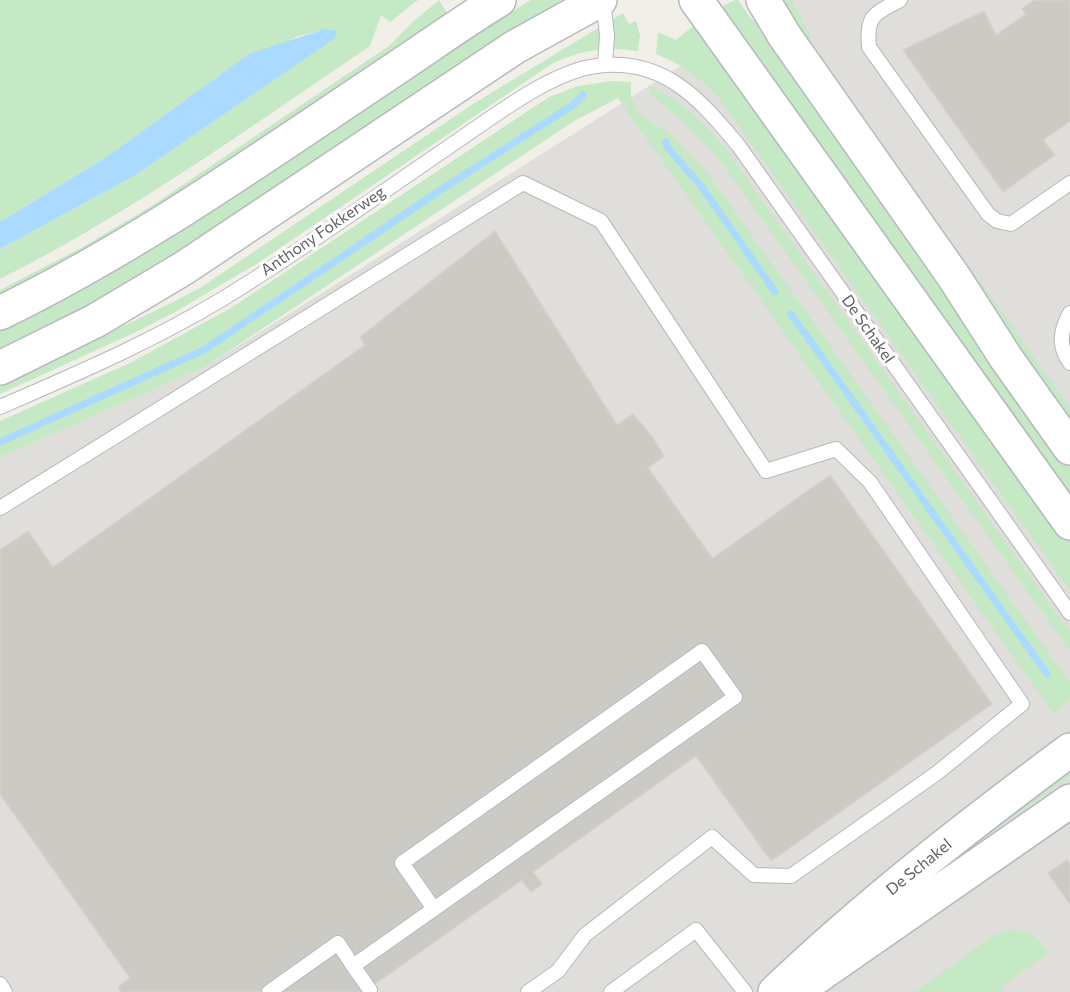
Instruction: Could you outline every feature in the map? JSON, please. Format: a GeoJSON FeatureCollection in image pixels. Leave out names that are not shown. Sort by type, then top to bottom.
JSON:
{"type":"FeatureCollection","features":[{"type":"Feature","properties":{"kind":"street"},"geometry":{"type":"LineString","coordinates":[[0,313],[32,298],[146,234],[499,0]]}},
{"type":"Feature","properties":{"kind":"street"},"geometry":{"type":"LineString","coordinates":[[0,368],[95,321],[183,268],[515,47],[602,0]]}},
{"type":"Feature","properties":{"kind":"street"},"geometry":{"type":"LineString","coordinates":[[696,0],[1070,524]]}},
{"type":"Feature","properties":{"kind":"street"},"geometry":{"type":"LineString","coordinates":[[763,0],[784,34],[954,277],[1006,358],[1070,448]]}},
{"type":"Feature","properties":{"kind":"street","name":"De Schakel"},"geometry":{"type":"LineString","coordinates":[[775,992],[840,932],[927,859],[1070,750]]}},
{"type":"Feature","properties":{"kind":"street","name":"De Schakel"},"geometry":{"type":"LineString","coordinates":[[792,992],[1068,806]]}},
{"type":"Feature","properties":{"kind":"lane"},"geometry":{"type":"LineString","coordinates":[[602,0],[607,35],[605,65]]}},
{"type":"Feature","properties":{"kind":"lane"},"geometry":{"type":"LineString","coordinates":[[900,0],[875,13],[867,28],[869,47],[988,214],[997,221],[1011,224],[1070,183]]}},
{"type":"Feature","properties":{"kind":"lane","name":"Anthony Fokkerweg"},"geometry":{"type":"LineString","coordinates":[[0,407],[141,343],[224,298],[547,83],[576,70],[605,65],[644,69]]}},
{"type":"Feature","properties":{"kind":"lane","name":"De Schakel"},"geometry":{"type":"LineString","coordinates":[[644,69],[674,81],[688,91],[712,114],[738,145],[1070,613]]}},
{"type":"Feature","properties":{"kind":"lane"},"geometry":{"type":"LineString","coordinates":[[0,508],[523,183],[600,221],[766,471],[836,449],[870,482],[1022,704],[937,773],[790,876],[754,875],[712,837],[585,935],[558,971],[528,992]]}},
{"type":"Feature","properties":{"kind":"lane"},"geometry":{"type":"LineString","coordinates":[[1070,313],[1061,332],[1063,353],[1070,363]]}},
{"type":"Feature","properties":{"kind":"lane"},"geometry":{"type":"LineString","coordinates":[[353,966],[434,909],[735,697],[702,651],[402,863],[434,909]]}},
{"type":"Feature","properties":{"kind":"lane"},"geometry":{"type":"LineString","coordinates":[[611,992],[696,930],[746,992]]}},
{"type":"Feature","properties":{"kind":"lane"},"geometry":{"type":"LineString","coordinates":[[270,992],[338,943],[369,991]]}},
{"type":"Feature","properties":{"kind":"lane"},"geometry":{"type":"LineString","coordinates":[[0,984],[5,992]]}},
{"type":"Feature","properties":{"kind":"shaded area"},"geometry":{"type":"Polygon","coordinates":[[[785,0],[1070,0],[1070,992],[0,992],[0,457],[205,367],[785,0]]]}},
{"type":"Feature","properties":{"kind":"green space"},"geometry":{"type":"Polygon","coordinates":[[[0,0],[418,0],[390,22],[381,15],[370,46],[234,138],[143,198],[0,279],[0,249],[134,176],[334,38],[336,30],[324,29],[296,37],[220,75],[108,156],[0,222],[0,0]]]}},
{"type":"Feature","properties":{"kind":"green space"},"geometry":{"type":"Polygon","coordinates":[[[439,0],[447,13],[431,29],[185,195],[0,298],[0,290],[81,248],[150,207],[389,46],[439,0]]]}},
{"type":"Feature","properties":{"kind":"green space"},"geometry":{"type":"Polygon","coordinates":[[[531,0],[567,0],[211,234],[83,312],[0,353],[0,330],[120,266],[207,213],[419,71],[531,0]]]}},
{"type":"Feature","properties":{"kind":"green space"},"geometry":{"type":"Polygon","coordinates":[[[738,0],[1070,467],[1070,503],[719,8],[738,0]]]}},
{"type":"Feature","properties":{"kind":"green space"},"geometry":{"type":"Polygon","coordinates":[[[792,0],[811,38],[807,40],[780,2],[792,0]]]}},
{"type":"Feature","properties":{"kind":"green space"},"geometry":{"type":"Polygon","coordinates":[[[623,13],[629,24],[636,21],[640,35],[638,51],[595,50],[553,63],[258,263],[138,331],[0,394],[0,382],[200,288],[473,104],[623,13]]]}},
{"type":"Feature","properties":{"kind":"green space"},"geometry":{"type":"Polygon","coordinates":[[[693,26],[747,90],[1070,545],[1070,591],[719,98],[690,72],[656,54],[658,32],[676,40],[693,26]]]}},
{"type":"Feature","properties":{"kind":"green space"},"geometry":{"type":"Polygon","coordinates":[[[612,81],[631,82],[631,97],[638,113],[672,136],[705,170],[1070,683],[1070,699],[1055,714],[618,98],[574,121],[205,367],[0,457],[0,421],[132,362],[231,308],[549,97],[578,86],[612,81]]]}},
{"type":"Feature","properties":{"kind":"green space"},"geometry":{"type":"Polygon","coordinates":[[[648,86],[679,103],[722,144],[1070,633],[1070,651],[722,163],[697,135],[652,95],[648,86]]]}},
{"type":"Feature","properties":{"kind":"green space"},"geometry":{"type":"Polygon","coordinates":[[[972,270],[1070,408],[1070,425],[969,272],[972,270]]]}},
{"type":"Feature","properties":{"kind":"green space"},"geometry":{"type":"Polygon","coordinates":[[[1070,759],[1070,777],[920,883],[1070,759]]]}},
{"type":"Feature","properties":{"kind":"green space"},"geometry":{"type":"Polygon","coordinates":[[[1008,929],[1032,935],[1049,953],[1002,986],[1005,992],[915,992],[993,936],[1008,929]]]}},
{"type":"Feature","properties":{"kind":"water"},"geometry":{"type":"Polygon","coordinates":[[[324,29],[337,30],[335,38],[134,176],[0,249],[0,222],[108,156],[249,54],[324,29]]]}},
{"type":"Feature","properties":{"kind":"building"},"geometry":{"type":"Polygon","coordinates":[[[1034,0],[1070,0],[1070,121],[1043,140],[1055,155],[1003,192],[903,50],[984,11],[996,35],[1026,14],[1022,9],[1034,0]]]}},
{"type":"Feature","properties":{"kind":"building"},"geometry":{"type":"Polygon","coordinates":[[[495,231],[617,425],[633,414],[650,434],[664,456],[648,468],[713,558],[830,475],[992,704],[771,861],[696,756],[533,872],[542,884],[531,892],[522,880],[372,986],[376,992],[121,992],[118,987],[130,978],[0,794],[0,550],[28,531],[53,567],[365,345],[360,337],[495,231]]]}},
{"type":"Feature","properties":{"kind":"building"},"geometry":{"type":"Polygon","coordinates":[[[1067,860],[1070,864],[1070,904],[1048,873],[1067,860]]]}},
{"type":"Feature","properties":{"kind":"waterway"},"geometry":{"type":"LineString","coordinates":[[0,442],[204,350],[442,189],[573,105],[583,95]]}},
{"type":"Feature","properties":{"kind":"waterway"},"geometry":{"type":"LineString","coordinates":[[666,142],[667,147],[701,186],[775,292]]}},
{"type":"Feature","properties":{"kind":"waterway"},"geometry":{"type":"LineString","coordinates":[[791,314],[1047,674]]}}]}
